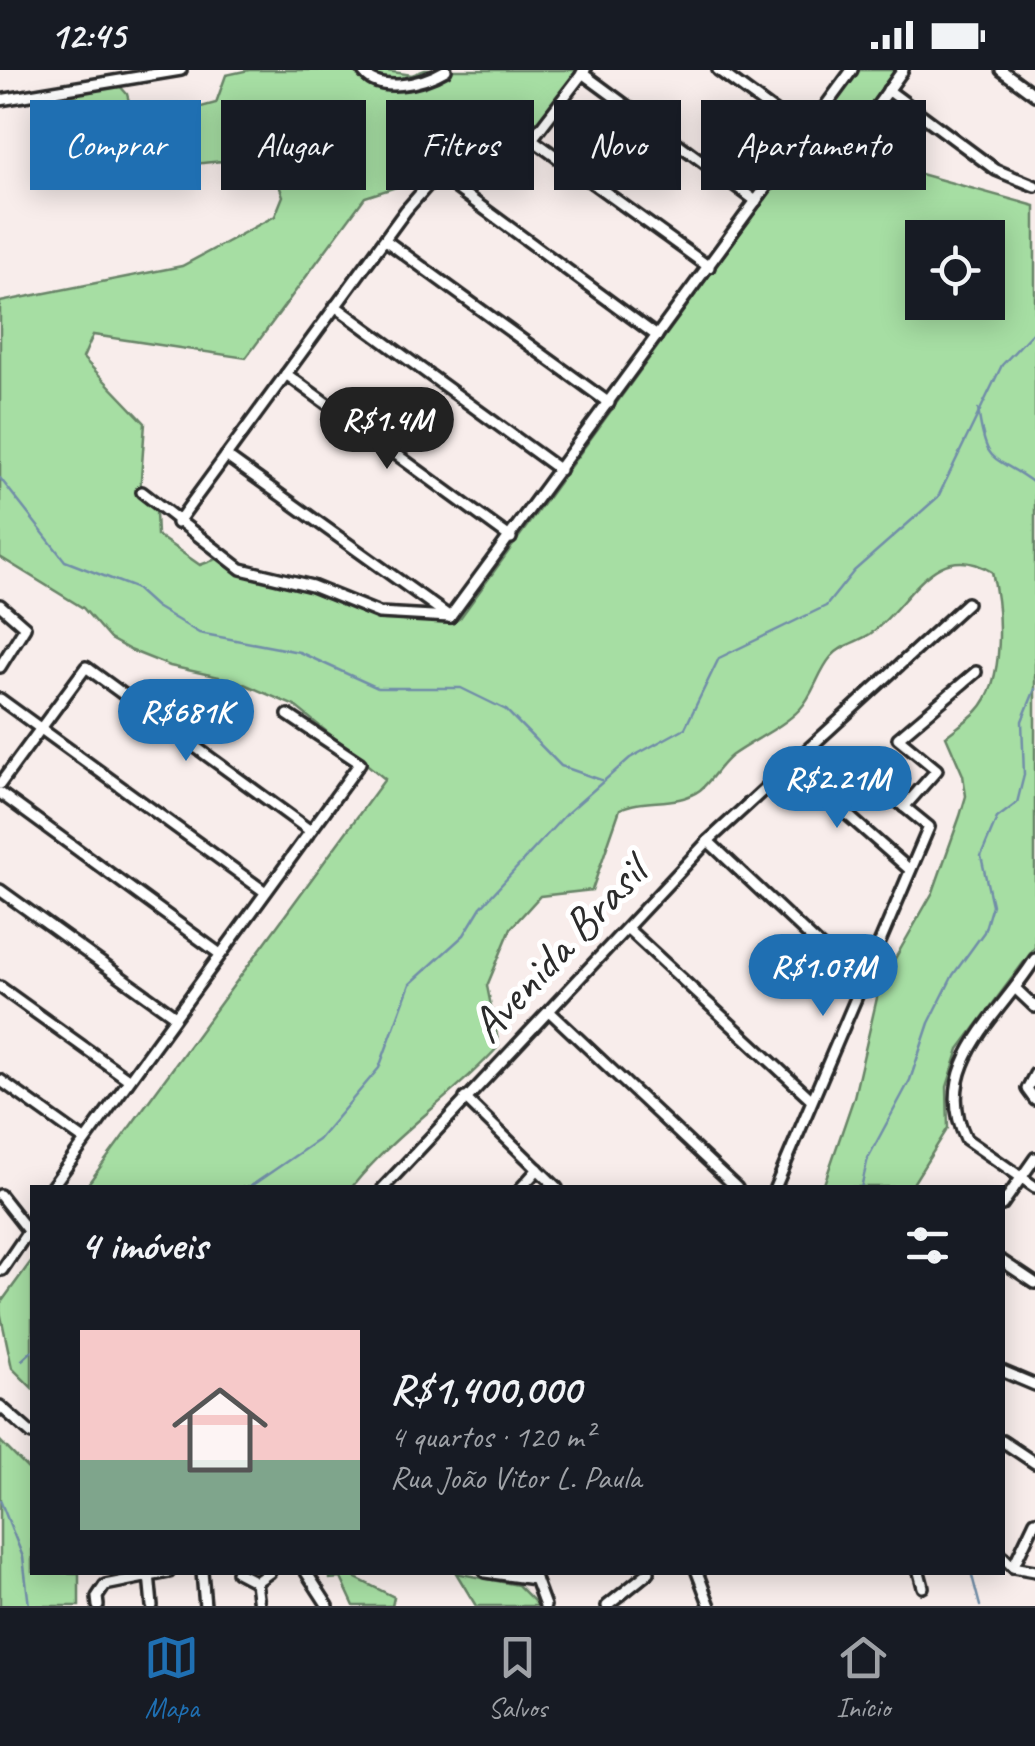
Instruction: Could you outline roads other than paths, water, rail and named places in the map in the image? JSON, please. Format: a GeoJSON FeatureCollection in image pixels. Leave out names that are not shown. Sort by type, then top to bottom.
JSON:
{"type":"FeatureCollection","features":[{"type":"Feature","properties":{"kind":"street"},"geometry":{"type":"LineString","coordinates":[[0,100],[132,74],[180,70]]}},
{"type":"Feature","properties":{"kind":"street"},"geometry":{"type":"LineString","coordinates":[[362,70],[369,80],[378,83],[408,83],[446,70]]}},
{"type":"Feature","properties":{"kind":"street"},"geometry":{"type":"LineString","coordinates":[[376,70],[378,83]]}},
{"type":"Feature","properties":{"kind":"street"},"geometry":{"type":"LineString","coordinates":[[718,70],[759,100]]}},
{"type":"Feature","properties":{"kind":"street"},"geometry":{"type":"LineString","coordinates":[[830,100],[852,70]]}},
{"type":"Feature","properties":{"kind":"street"},"geometry":{"type":"LineString","coordinates":[[881,100],[903,70]]}},
{"type":"Feature","properties":{"kind":"street"},"geometry":{"type":"LineString","coordinates":[[1001,70],[1035,95]]}},
{"type":"Feature","properties":{"kind":"street"},"geometry":{"type":"LineString","coordinates":[[534,136],[583,71],[756,201]]}},
{"type":"Feature","properties":{"kind":"street"},"geometry":{"type":"LineString","coordinates":[[888,90],[996,170],[1035,186]]}},
{"type":"Feature","properties":{"kind":"street"},"geometry":{"type":"LineString","coordinates":[[534,140],[709,267]]}},
{"type":"Feature","properties":{"kind":"street"},"geometry":{"type":"LineString","coordinates":[[177,523],[424,190]]}},
{"type":"Feature","properties":{"kind":"street"},"geometry":{"type":"LineString","coordinates":[[458,190],[657,336]]}},
{"type":"Feature","properties":{"kind":"street"},"geometry":{"type":"LineString","coordinates":[[450,617],[764,190]]}},
{"type":"Feature","properties":{"kind":"street"},"geometry":{"type":"LineString","coordinates":[[385,240],[610,404]]}},
{"type":"Feature","properties":{"kind":"street"},"geometry":{"type":"LineString","coordinates":[[336,306],[560,470]]}},
{"type":"Feature","properties":{"kind":"street"},"geometry":{"type":"LineString","coordinates":[[286,374],[511,538]]}},
{"type":"Feature","properties":{"kind":"street"},"geometry":{"type":"LineString","coordinates":[[226,456],[450,617]]}},
{"type":"Feature","properties":{"kind":"street"},"geometry":{"type":"LineString","coordinates":[[142,492],[177,523],[250,572],[312,586],[380,613],[450,617]]}},
{"type":"Feature","properties":{"kind":"street","name":"Avenida Brasil"},"geometry":{"type":"LineString","coordinates":[[385,1185],[708,841],[967,603]]}},
{"type":"Feature","properties":{"kind":"street"},"geometry":{"type":"LineString","coordinates":[[0,605],[25,624],[0,668]]}},
{"type":"Feature","properties":{"kind":"street"},"geometry":{"type":"LineString","coordinates":[[0,784],[86,667],[310,830]]}},
{"type":"Feature","properties":{"kind":"street"},"geometry":{"type":"LineString","coordinates":[[904,807],[937,770],[898,738],[976,672]]}},
{"type":"Feature","properties":{"kind":"street"},"geometry":{"type":"LineString","coordinates":[[0,699],[264,892]]}},
{"type":"Feature","properties":{"kind":"street"},"geometry":{"type":"LineString","coordinates":[[53,1185],[360,762],[288,715]]}},
{"type":"Feature","properties":{"kind":"street"},"geometry":{"type":"LineString","coordinates":[[790,764],[910,870]]}},
{"type":"Feature","properties":{"kind":"street"},"geometry":{"type":"LineString","coordinates":[[0,793],[220,954]]}},
{"type":"Feature","properties":{"kind":"street"},"geometry":{"type":"LineString","coordinates":[[776,1185],[928,827],[891,796]]}},
{"type":"Feature","properties":{"kind":"street"},"geometry":{"type":"LineString","coordinates":[[708,841],[859,983]]}},
{"type":"Feature","properties":{"kind":"street"},"geometry":{"type":"LineString","coordinates":[[0,890],[174,1016]]}},
{"type":"Feature","properties":{"kind":"street"},"geometry":{"type":"LineString","coordinates":[[628,928],[810,1098]]}},
{"type":"Feature","properties":{"kind":"street"},"geometry":{"type":"LineString","coordinates":[[1035,959],[1016,989],[975,1036],[960,1066],[957,1089],[966,1140],[1035,1187]]}},
{"type":"Feature","properties":{"kind":"street"},"geometry":{"type":"LineString","coordinates":[[0,987],[128,1079]]}},
{"type":"Feature","properties":{"kind":"street"},"geometry":{"type":"LineString","coordinates":[[1016,989],[1035,1007]]}},
{"type":"Feature","properties":{"kind":"street"},"geometry":{"type":"LineString","coordinates":[[549,1010],[734,1185]]}},
{"type":"Feature","properties":{"kind":"street"},"geometry":{"type":"LineString","coordinates":[[1034,1098],[1027,1088],[1035,1074]]}},
{"type":"Feature","properties":{"kind":"street"},"geometry":{"type":"LineString","coordinates":[[0,1080],[84,1140]]}},
{"type":"Feature","properties":{"kind":"street"},"geometry":{"type":"LineString","coordinates":[[465,1098],[555,1185]]}},
{"type":"Feature","properties":{"kind":"street"},"geometry":{"type":"LineString","coordinates":[[1005,1199],[1035,1158]]}},
{"type":"Feature","properties":{"kind":"street"},"geometry":{"type":"LineString","coordinates":[[524,1185],[538,1168]]}},
{"type":"Feature","properties":{"kind":"street"},"geometry":{"type":"LineString","coordinates":[[0,1195],[30,1228]]}},
{"type":"Feature","properties":{"kind":"street"},"geometry":{"type":"LineString","coordinates":[[2,1270],[30,1230]]}},
{"type":"Feature","properties":{"kind":"street"},"geometry":{"type":"LineString","coordinates":[[1005,1264],[1035,1282]]}},
{"type":"Feature","properties":{"kind":"street"},"geometry":{"type":"LineString","coordinates":[[1005,1372],[1035,1384]]}},
{"type":"Feature","properties":{"kind":"street"},"geometry":{"type":"LineString","coordinates":[[0,1406],[30,1431]]}},
{"type":"Feature","properties":{"kind":"street"},"geometry":{"type":"LineString","coordinates":[[1005,1443],[1035,1463]]}},
{"type":"Feature","properties":{"kind":"street"},"geometry":{"type":"LineString","coordinates":[[1013,1567],[1035,1521]]}},
{"type":"Feature","properties":{"kind":"street"},"geometry":{"type":"LineString","coordinates":[[1005,1559],[1013,1567],[1035,1571]]}},
{"type":"Feature","properties":{"kind":"street"},"geometry":{"type":"LineString","coordinates":[[98,1601],[105,1585],[145,1575]]}},
{"type":"Feature","properties":{"kind":"street"},"geometry":{"type":"LineString","coordinates":[[149,1575],[152,1606]]}},
{"type":"Feature","properties":{"kind":"street"},"geometry":{"type":"LineString","coordinates":[[202,1575],[205,1606]]}},
{"type":"Feature","properties":{"kind":"street"},"geometry":{"type":"LineString","coordinates":[[243,1575],[256,1582]]}},
{"type":"Feature","properties":{"kind":"street"},"geometry":{"type":"LineString","coordinates":[[256,1582],[266,1575]]}},
{"type":"Feature","properties":{"kind":"street"},"geometry":{"type":"LineString","coordinates":[[308,1575],[328,1606]]}},
{"type":"Feature","properties":{"kind":"street"},"geometry":{"type":"LineString","coordinates":[[606,1606],[645,1575]]}},
{"type":"Feature","properties":{"kind":"street"},"geometry":{"type":"LineString","coordinates":[[698,1575],[710,1606]]}},
{"type":"Feature","properties":{"kind":"street"},"geometry":{"type":"LineString","coordinates":[[920,1575],[923,1587]]}},
{"type":"Feature","properties":{"kind":"street"},"geometry":{"type":"LineString","coordinates":[[540,1576],[545,1606]]}},
{"type":"Feature","properties":{"kind":"street"},"geometry":{"type":"LineString","coordinates":[[256,1582],[258,1606]]}},
{"type":"Feature","properties":{"kind":"waterway"},"geometry":{"type":"LineString","coordinates":[[252,1185],[318,1140],[379,1068],[410,984],[464,935],[481,907],[565,815],[630,758],[685,728],[719,658],[826,606],[854,571],[938,497],[1002,365],[1035,330]]}},
{"type":"Feature","properties":{"kind":"waterway"},"geometry":{"type":"LineString","coordinates":[[978,409],[989,451],[1035,484]]}},
{"type":"Feature","properties":{"kind":"waterway"},"geometry":{"type":"LineString","coordinates":[[0,478],[65,561],[135,588],[156,607],[199,633],[299,652],[378,688],[461,688],[506,710],[561,766],[601,780]]}},
{"type":"Feature","properties":{"kind":"waterway"},"geometry":{"type":"LineString","coordinates":[[862,1185],[868,1158],[910,1080],[929,1023],[953,975],[984,932],[992,905],[981,856],[997,818],[1017,803],[1024,775],[1022,721],[1035,689]]}},
{"type":"Feature","properties":{"kind":"waterway"},"geometry":{"type":"LineString","coordinates":[[22,1360],[30,1353]]}},
{"type":"Feature","properties":{"kind":"waterway"},"geometry":{"type":"LineString","coordinates":[[0,1500],[23,1557],[29,1606]]}},
{"type":"Feature","properties":{"kind":"waterway"},"geometry":{"type":"LineString","coordinates":[[972,1575],[980,1606]]}}]}
